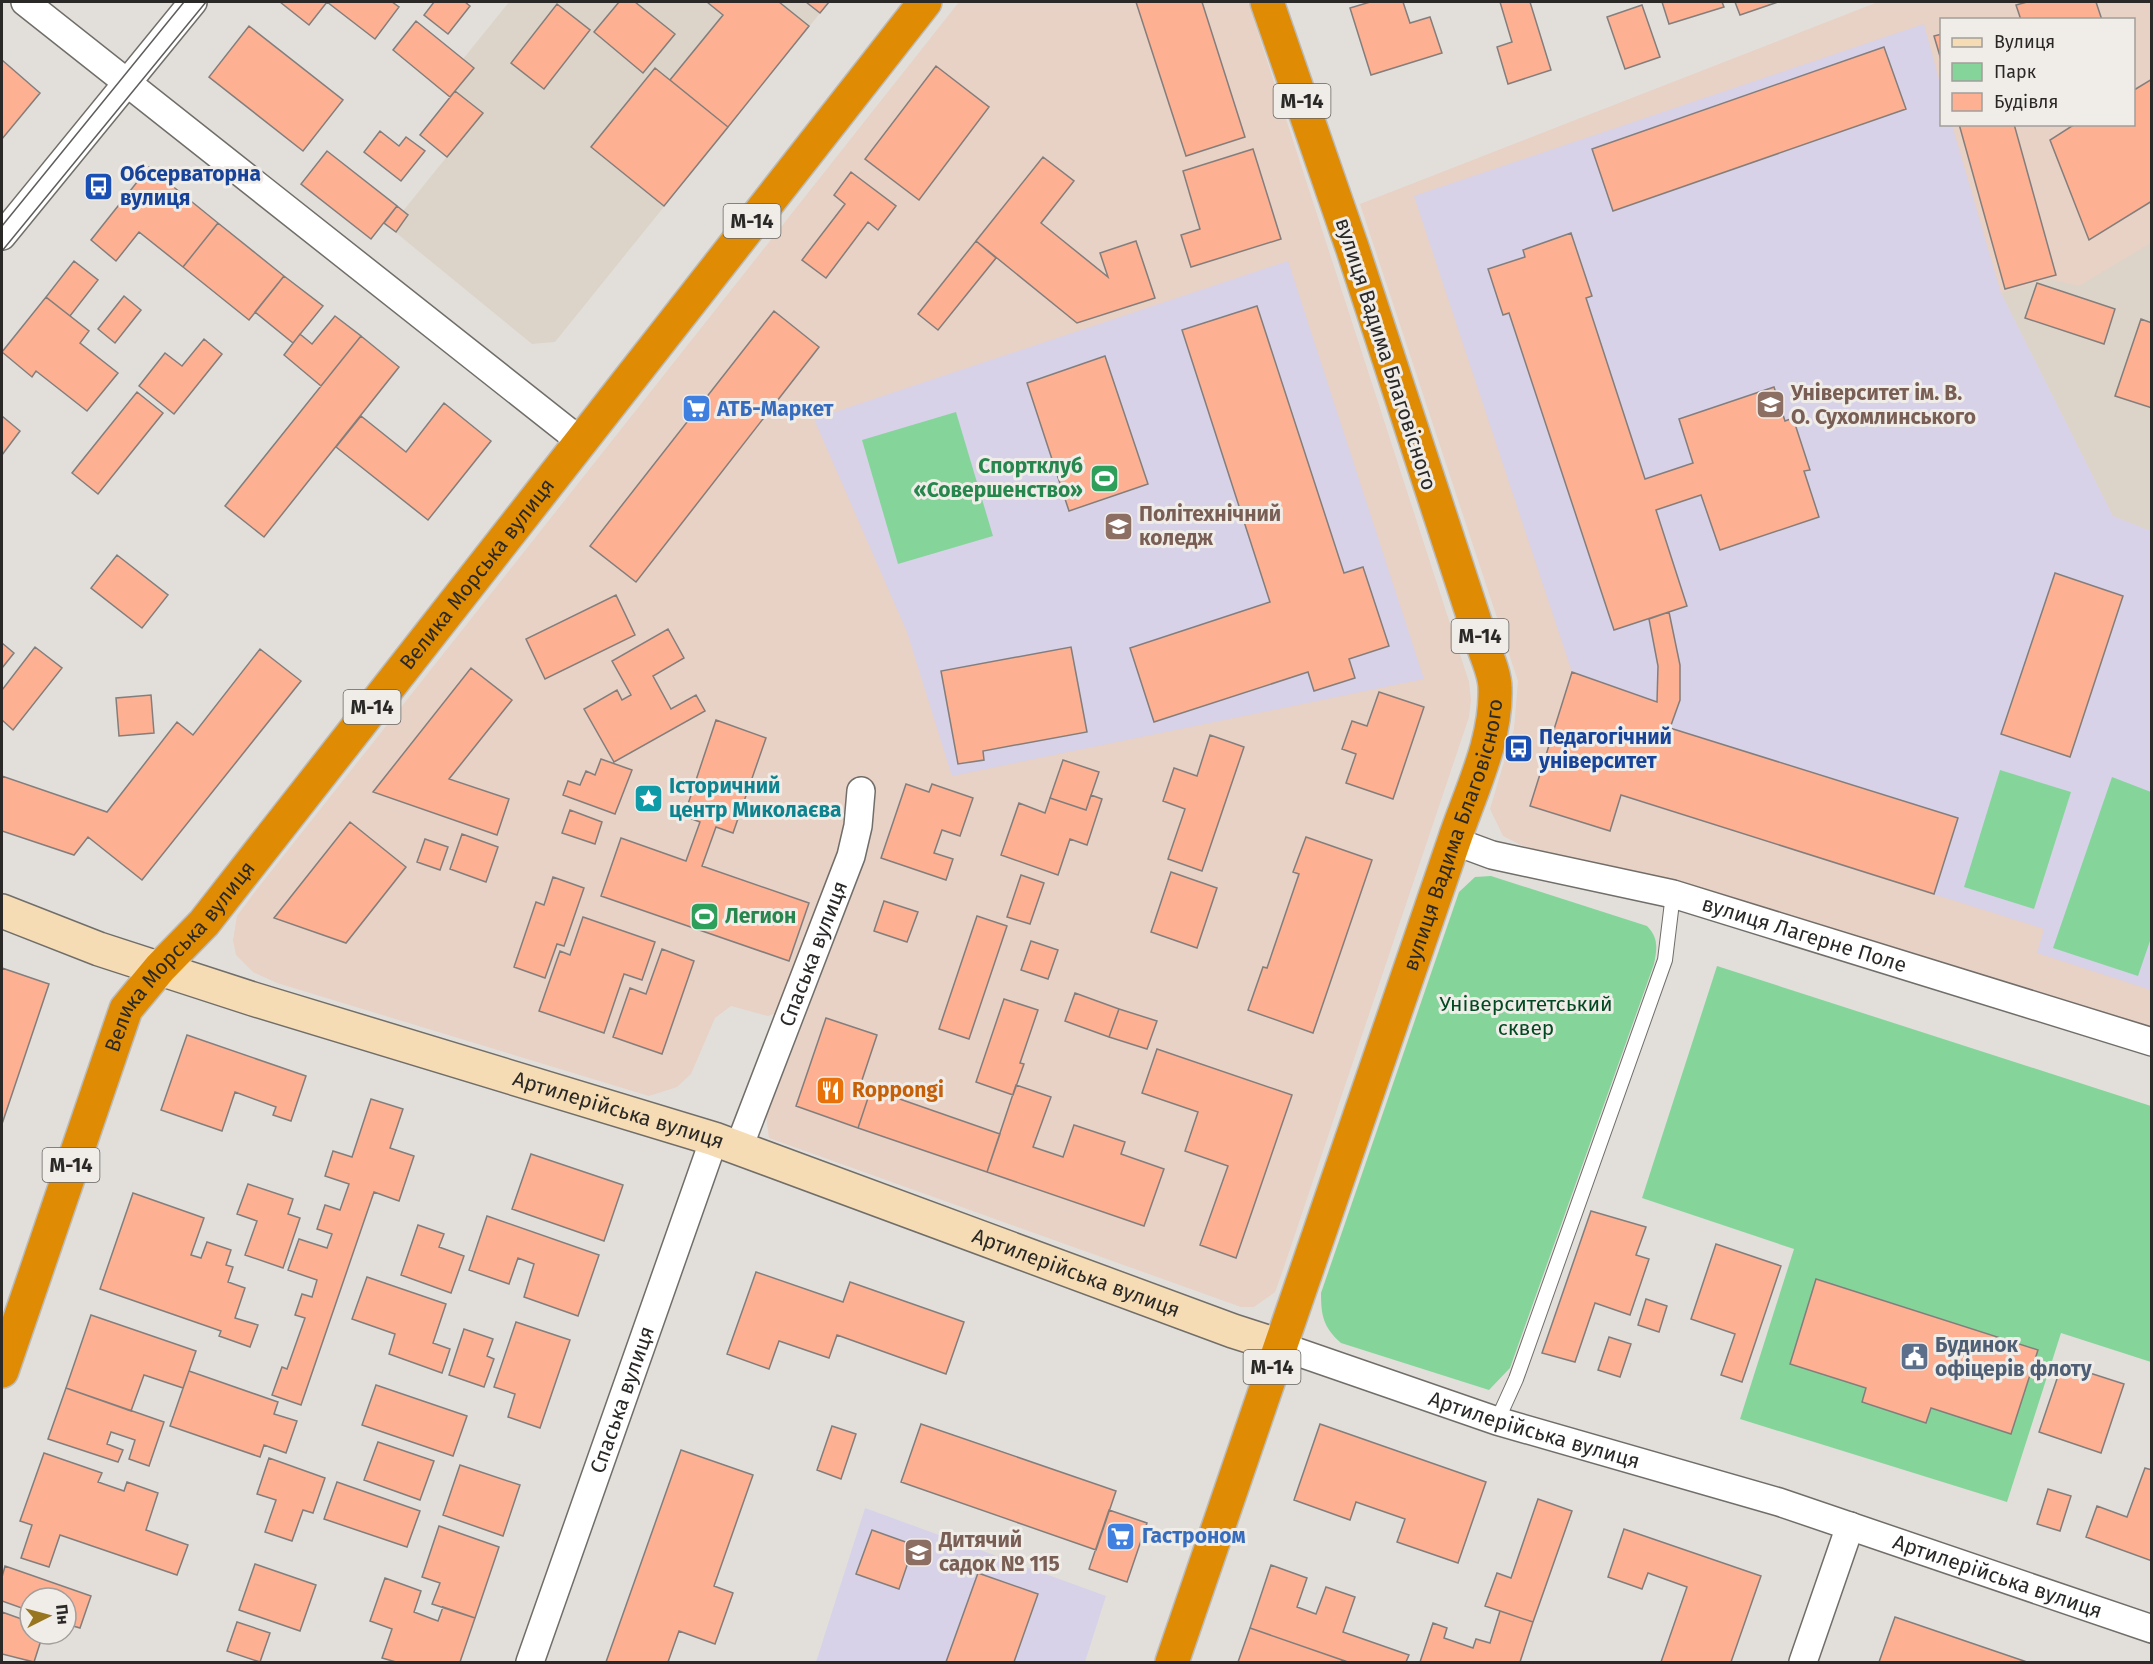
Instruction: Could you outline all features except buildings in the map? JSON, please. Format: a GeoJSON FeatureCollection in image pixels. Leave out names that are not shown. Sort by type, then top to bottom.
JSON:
{"type":"FeatureCollection","features":[{"type":"Feature","properties":{"kind":"highway","name":"Велика Морська вулиця"},"geometry":{"type":"LineString","coordinates":[[2,1371],[126,1008],[160,968],[204,923],[579,440],[925,2]]}},
{"type":"Feature","properties":{"kind":"highway","name":"вулиця Вадима Благовісного"},"geometry":{"type":"LineString","coordinates":[[1172,1662],[1454,841],[1494,714],[1495,686],[1353,250],[1267,2]]}},
{"type":"Feature","properties":{"kind":"street"},"geometry":{"type":"LineString","coordinates":[[25,2],[579,440]]}},
{"type":"Feature","properties":{"kind":"street"},"geometry":{"type":"LineString","coordinates":[[2,236],[193,2]]}},
{"type":"Feature","properties":{"kind":"street","name":"Спаська вулиця"},"geometry":{"type":"LineString","coordinates":[[530,1662],[727,1143],[851,856],[858,826],[861,791]]}},
{"type":"Feature","properties":{"kind":"street","name":"вулиця Лагерне Поле"},"geometry":{"type":"LineString","coordinates":[[1454,841],[1492,855],[1673,894],[2151,1042]]}},
{"type":"Feature","properties":{"kind":"street","name":"Артилерійська вулиця"},"geometry":{"type":"LineString","coordinates":[[2,911],[99,949],[253,999],[727,1143],[1211,1323],[1497,1420],[1779,1502],[2151,1629]]}},
{"type":"Feature","properties":{"kind":"street"},"geometry":{"type":"LineString","coordinates":[[1803,1662],[1850,1526]]}},
{"type":"Feature","properties":{"kind":"lane"},"geometry":{"type":"LineString","coordinates":[[1497,1420],[1516,1379],[1665,960],[1673,894]]}},
{"type":"Feature","properties":{"kind":"shaded area"},"geometry":{"type":"Polygon","coordinates":[[[509,2],[829,2],[555,342],[532,344],[384,223],[397,206],[403,211],[482,113],[455,91],[474,68],[463,59],[509,2]]]}},
{"type":"Feature","properties":{"kind":"shaded area"},"geometry":{"type":"Polygon","coordinates":[[[959,2],[1248,2],[1469,682],[1471,700],[1469,717],[1282,1273],[1275,1292],[1254,1307],[1241,1307],[769,1138],[766,1115],[801,1022],[777,1013],[768,1016],[731,1006],[715,1018],[691,1074],[677,1087],[649,1096],[277,983],[253,972],[236,955],[233,940],[237,916],[254,893],[959,2]]]}},
{"type":"Feature","properties":{"kind":"shaded area","name":"Університет ім. В. О. Сухомлинського"},"geometry":{"type":"Polygon","coordinates":[[[1878,2],[2151,2],[2151,1034],[1521,845],[1503,836],[1490,809],[1514,729],[1518,681],[1360,204],[1878,2]]]}},
{"type":"Feature","properties":{"kind":"shaded area","name":"Університет ім. В. О. Сухомлинського"},"geometry":{"type":"Polygon","coordinates":[[[1924,24],[1940,83],[1940,126],[1952,126],[2001,293],[2113,516],[2151,531],[2151,990],[2037,953],[2044,929],[1622,796],[1610,831],[1530,806],[1572,672],[1414,196],[1924,24]]]}},
{"type":"Feature","properties":{"kind":"shaded area"},"geometry":{"type":"Polygon","coordinates":[[[2151,243],[2151,531],[2113,516],[2001,293],[2049,279],[2079,286],[2151,243]]]}},
{"type":"Feature","properties":{"kind":"shaded area","name":"Політехнічний коледж"},"geometry":{"type":"Polygon","coordinates":[[[1288,261],[1424,679],[952,776],[907,632],[814,419],[1288,261]]]}},
{"type":"Feature","properties":{"kind":"shaded area","name":"Дитячий садок № 115"},"geometry":{"type":"Polygon","coordinates":[[[865,1508],[1106,1596],[1085,1662],[816,1662],[865,1508]]]}},
{"type":"Feature","properties":{"kind":"green space"},"geometry":{"type":"Polygon","coordinates":[[[956,412],[993,536],[898,564],[862,440],[956,412]]]}},
{"type":"Feature","properties":{"kind":"green space"},"geometry":{"type":"Polygon","coordinates":[[[2000,770],[2071,792],[2034,909],[1964,887],[2000,770]]]}},
{"type":"Feature","properties":{"kind":"green space"},"geometry":{"type":"Polygon","coordinates":[[[2112,777],[2151,792],[2151,938],[2138,976],[2053,948],[2112,777]]]}},
{"type":"Feature","properties":{"kind":"green space","name":"Університетський сквер"},"geometry":{"type":"Polygon","coordinates":[[[1491,876],[1647,926],[1654,935],[1656,949],[1654,964],[1510,1368],[1489,1390],[1341,1343],[1330,1332],[1324,1320],[1321,1293],[1459,892],[1475,877],[1491,876]]]}},
{"type":"Feature","properties":{"kind":"green space"},"geometry":{"type":"Polygon","coordinates":[[[1717,966],[2151,1106],[2151,1362],[2061,1333],[2007,1502],[1740,1419],[1794,1249],[1642,1198],[1717,966]]]}},
{"type":"Feature","properties":{"kind":"tram line"},"geometry":{"type":"LineString","coordinates":[[2,226],[184,2]]}},
{"type":"Feature","properties":{"kind":"tram line"},"geometry":{"type":"LineString","coordinates":[[2,251],[206,2]]}},
{"type":"Feature","properties":{"kind":"place","name":"Обсерваторна вулиця"},"geometry":{"type":"Point","coordinates":[99,186]}},
{"type":"Feature","properties":{"kind":"place","name":"Університет ім. В. О. Сухомлинського"},"geometry":{"type":"Point","coordinates":[1770,405]}},
{"type":"Feature","properties":{"kind":"place","name":"АТБ-Маркет"},"geometry":{"type":"Point","coordinates":[696,409]}},
{"type":"Feature","properties":{"kind":"place","name":"Спортклуб «Совершенство»"},"geometry":{"type":"Point","coordinates":[1104,478]}},
{"type":"Feature","properties":{"kind":"place","name":"Політехнічний коледж"},"geometry":{"type":"Point","coordinates":[1118,526]}},
{"type":"Feature","properties":{"kind":"place","name":"Педагогічний університет"},"geometry":{"type":"Point","coordinates":[1518,749]}},
{"type":"Feature","properties":{"kind":"place","name":"Історичний центр Миколаєва"},"geometry":{"type":"Point","coordinates":[648,798]}},
{"type":"Feature","properties":{"kind":"place","name":"Легион"},"geometry":{"type":"Point","coordinates":[704,916]}},
{"type":"Feature","properties":{"kind":"place","name":"Roppongi"},"geometry":{"type":"Point","coordinates":[831,1090]}},
{"type":"Feature","properties":{"kind":"place","name":"Будинок офіцерів флоту"},"geometry":{"type":"Point","coordinates":[1914,1357]}},
{"type":"Feature","properties":{"kind":"place","name":"Гастроном"},"geometry":{"type":"Point","coordinates":[1121,1536]}},
{"type":"Feature","properties":{"kind":"place","name":"Дитячий садок № 115"},"geometry":{"type":"Point","coordinates":[918,1552]}}]}
